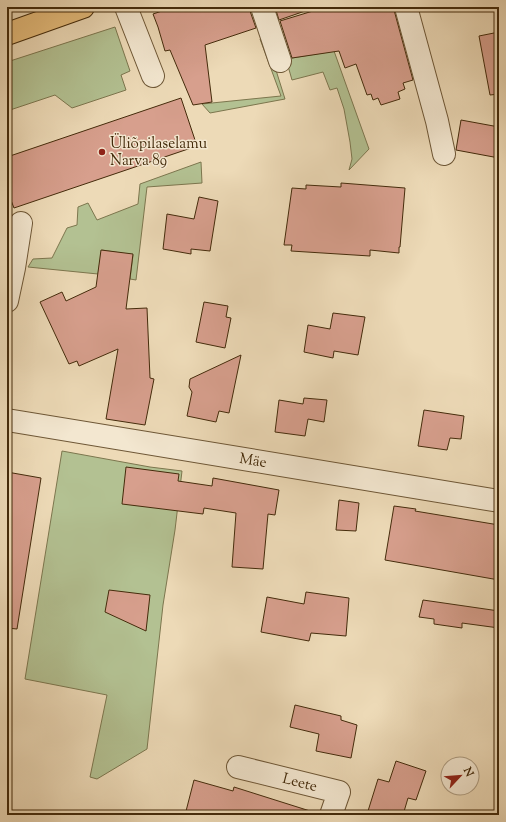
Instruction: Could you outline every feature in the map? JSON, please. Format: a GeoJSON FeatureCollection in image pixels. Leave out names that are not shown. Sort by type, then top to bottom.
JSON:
{"type":"FeatureCollection","features":[{"type":"Feature","properties":{"kind":"highway"},"geometry":{"type":"LineString","coordinates":[[7,34],[83,7]]}},
{"type":"Feature","properties":{"kind":"street"},"geometry":{"type":"LineString","coordinates":[[126,7],[153,76]]}},
{"type":"Feature","properties":{"kind":"street"},"geometry":{"type":"LineString","coordinates":[[262,7],[280,61]]}},
{"type":"Feature","properties":{"kind":"street"},"geometry":{"type":"LineString","coordinates":[[406,7],[429,90],[444,154]]}},
{"type":"Feature","properties":{"kind":"street"},"geometry":{"type":"LineString","coordinates":[[7,301],[14,268],[20,223]]}},
{"type":"Feature","properties":{"kind":"street","name":"Mäe"},"geometry":{"type":"LineString","coordinates":[[7,420],[499,501]]}},
{"type":"Feature","properties":{"kind":"street","name":"Leete"},"geometry":{"type":"LineString","coordinates":[[238,767],[339,792],[331,815]]}},
{"type":"Feature","properties":{"kind":"green space"},"geometry":{"type":"Polygon","coordinates":[[[115,27],[130,71],[121,75],[126,90],[72,108],[55,95],[7,111],[7,62],[115,27]]]}},
{"type":"Feature","properties":{"kind":"green space"},"geometry":{"type":"Polygon","coordinates":[[[265,35],[285,99],[210,113],[202,104],[281,96],[260,39],[265,35]]]}},
{"type":"Feature","properties":{"kind":"green space"},"geometry":{"type":"Polygon","coordinates":[[[334,51],[369,149],[349,170],[352,159],[350,142],[344,109],[337,88],[330,90],[323,72],[292,80],[286,59],[334,51]]]}},
{"type":"Feature","properties":{"kind":"green space"},"geometry":{"type":"Polygon","coordinates":[[[201,162],[202,183],[147,187],[136,280],[130,279],[133,255],[102,250],[98,274],[28,267],[33,259],[52,258],[67,228],[77,225],[78,207],[88,203],[97,220],[138,204],[140,184],[201,162]]]}},
{"type":"Feature","properties":{"kind":"green space"},"geometry":{"type":"Polygon","coordinates":[[[62,451],[150,467],[182,471],[175,530],[163,605],[147,749],[97,779],[90,777],[107,695],[25,679],[62,451]]]}},
{"type":"Feature","properties":{"kind":"building"},"geometry":{"type":"Polygon","coordinates":[[[174,7],[250,7],[256,28],[205,45],[212,102],[193,105],[170,50],[165,51],[153,14],[174,7]]]}},
{"type":"Feature","properties":{"kind":"building"},"geometry":{"type":"Polygon","coordinates":[[[275,7],[307,7],[308,10],[279,20],[275,7]]]}},
{"type":"Feature","properties":{"kind":"building"},"geometry":{"type":"Polygon","coordinates":[[[326,7],[394,7],[413,80],[403,83],[405,89],[398,92],[400,99],[381,105],[378,98],[373,100],[371,94],[367,95],[356,64],[345,68],[339,51],[292,58],[280,21],[326,7]]]}},
{"type":"Feature","properties":{"kind":"building"},"geometry":{"type":"Polygon","coordinates":[[[499,32],[499,94],[490,95],[479,36],[499,32]]]}},
{"type":"Feature","properties":{"kind":"building","name":"Üliõpilaselamu Narva 89"},"geometry":{"type":"Polygon","coordinates":[[[181,98],[197,146],[14,208],[7,190],[7,157],[181,98]]]}},
{"type":"Feature","properties":{"kind":"building"},"geometry":{"type":"Polygon","coordinates":[[[461,120],[499,127],[499,158],[456,150],[461,120]]]}},
{"type":"Feature","properties":{"kind":"building"},"geometry":{"type":"Polygon","coordinates":[[[341,183],[405,188],[399,253],[370,250],[370,256],[291,251],[292,245],[284,245],[292,188],[306,189],[306,185],[341,187],[341,183]]]}},
{"type":"Feature","properties":{"kind":"building"},"geometry":{"type":"Polygon","coordinates":[[[199,197],[218,201],[210,251],[191,249],[191,254],[163,249],[167,214],[194,219],[199,197]]]}},
{"type":"Feature","properties":{"kind":"building"},"geometry":{"type":"Polygon","coordinates":[[[101,250],[133,254],[126,309],[147,308],[150,378],[154,379],[145,425],[106,419],[118,349],[79,366],[77,361],[69,364],[40,302],[62,292],[66,301],[96,287],[101,250]]]}},
{"type":"Feature","properties":{"kind":"building"},"geometry":{"type":"Polygon","coordinates":[[[204,302],[228,306],[226,317],[231,318],[225,348],[196,342],[204,302]]]}},
{"type":"Feature","properties":{"kind":"building"},"geometry":{"type":"Polygon","coordinates":[[[333,313],[365,317],[358,355],[334,351],[333,358],[304,352],[308,325],[330,329],[333,313]]]}},
{"type":"Feature","properties":{"kind":"building"},"geometry":{"type":"Polygon","coordinates":[[[241,355],[229,413],[219,411],[216,422],[187,416],[192,392],[189,387],[190,379],[241,355]]]}},
{"type":"Feature","properties":{"kind":"building"},"geometry":{"type":"Polygon","coordinates":[[[304,398],[327,400],[324,422],[308,419],[305,436],[275,432],[279,400],[303,404],[304,398]]]}},
{"type":"Feature","properties":{"kind":"building"},"geometry":{"type":"Polygon","coordinates":[[[424,410],[464,416],[461,439],[450,438],[447,450],[418,446],[424,410]]]}},
{"type":"Feature","properties":{"kind":"building"},"geometry":{"type":"Polygon","coordinates":[[[126,467],[179,474],[178,481],[212,486],[213,478],[279,490],[275,515],[268,514],[263,569],[232,567],[236,513],[204,508],[203,514],[122,504],[126,467]]]}},
{"type":"Feature","properties":{"kind":"building"},"geometry":{"type":"Polygon","coordinates":[[[7,472],[41,478],[17,629],[7,628],[7,472]]]}},
{"type":"Feature","properties":{"kind":"building"},"geometry":{"type":"Polygon","coordinates":[[[339,500],[359,503],[356,531],[336,530],[339,500]]]}},
{"type":"Feature","properties":{"kind":"building"},"geometry":{"type":"Polygon","coordinates":[[[394,506],[499,525],[499,580],[385,560],[394,506]]]}},
{"type":"Feature","properties":{"kind":"building"},"geometry":{"type":"Polygon","coordinates":[[[109,590],[150,595],[146,631],[105,612],[109,590]]]}},
{"type":"Feature","properties":{"kind":"building"},"geometry":{"type":"Polygon","coordinates":[[[306,592],[349,598],[346,636],[311,633],[309,641],[261,632],[267,597],[304,604],[306,592]]]}},
{"type":"Feature","properties":{"kind":"building"},"geometry":{"type":"Polygon","coordinates":[[[423,600],[499,611],[499,628],[462,623],[462,628],[434,624],[434,619],[419,617],[423,600]]]}},
{"type":"Feature","properties":{"kind":"building"},"geometry":{"type":"Polygon","coordinates":[[[295,705],[341,716],[341,720],[357,725],[351,758],[316,751],[319,734],[290,727],[295,705]]]}},
{"type":"Feature","properties":{"kind":"building"},"geometry":{"type":"Polygon","coordinates":[[[396,761],[426,771],[416,800],[408,798],[403,815],[381,815],[368,811],[378,779],[389,782],[396,761]]]}},
{"type":"Feature","properties":{"kind":"building"},"geometry":{"type":"Polygon","coordinates":[[[194,780],[233,791],[234,787],[310,811],[309,815],[185,815],[194,780]]]}},
{"type":"Feature","properties":{"kind":"place","name":"Üliõpilaselamu Narva 89"},"geometry":{"type":"Point","coordinates":[102,152]}}]}
